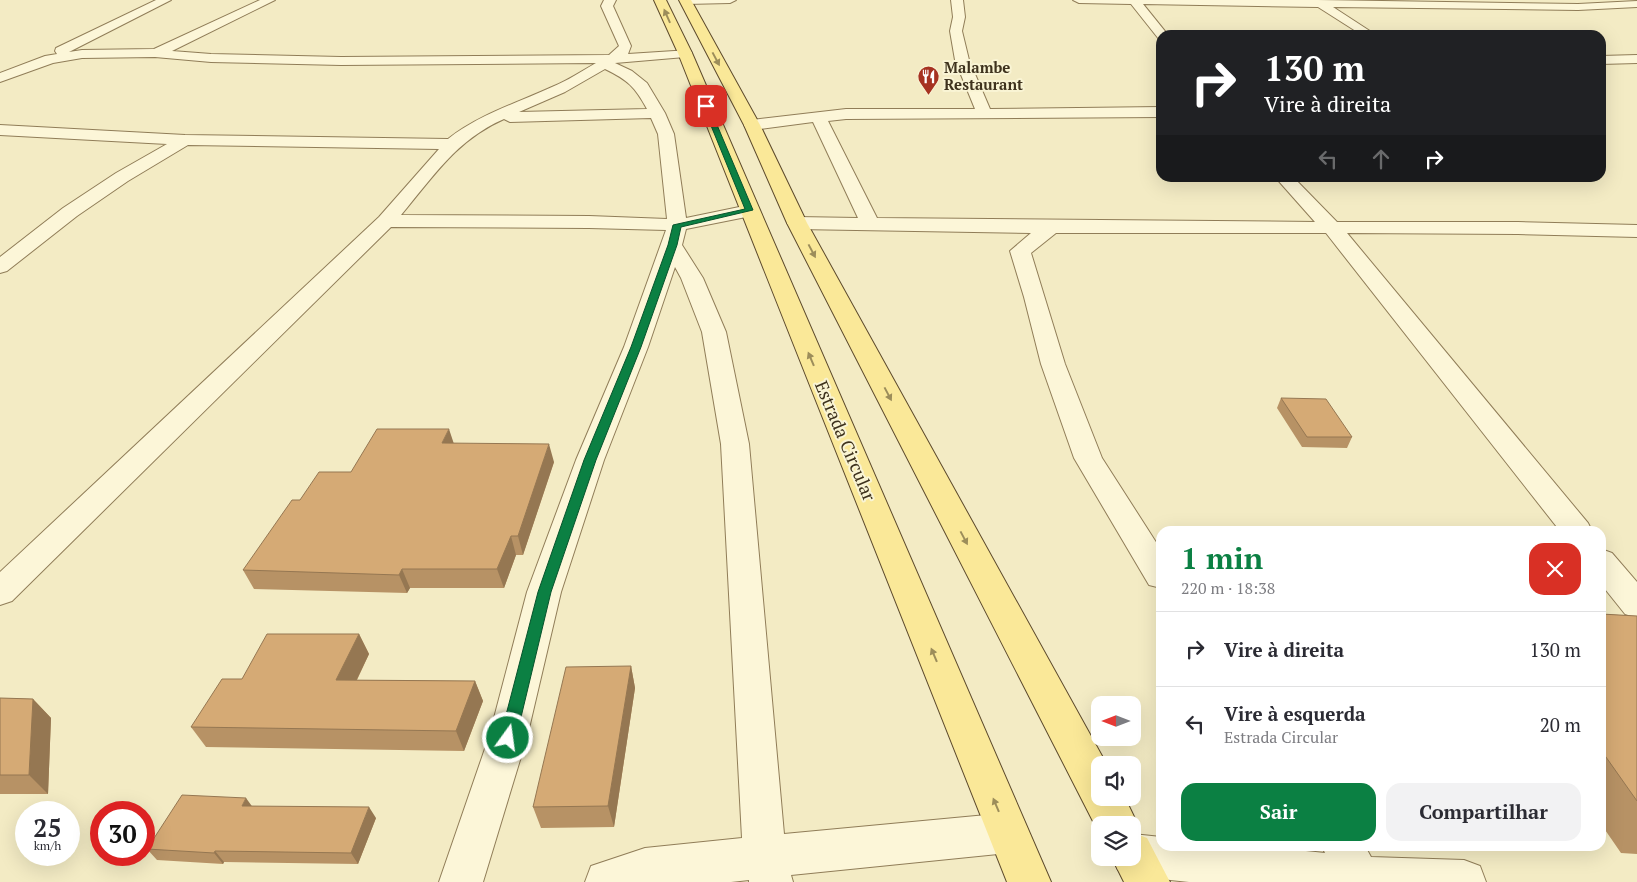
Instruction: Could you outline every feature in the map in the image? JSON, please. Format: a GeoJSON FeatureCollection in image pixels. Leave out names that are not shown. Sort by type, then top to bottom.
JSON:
{"type":"FeatureCollection","features":[{"type":"Feature","properties":{"kind":"main road","name":"Estrada Circular"},"geometry":{"type":"LineString","coordinates":[[677,0],[684,53],[1029,882]]}},
{"type":"Feature","properties":{"kind":"main road"},"geometry":{"type":"LineString","coordinates":[[677,0],[752,125],[797,224],[1091,775]]}},
{"type":"Feature","properties":{"kind":"street"},"geometry":{"type":"LineString","coordinates":[[50,59],[65,48],[165,0]]}},
{"type":"Feature","properties":{"kind":"street"},"geometry":{"type":"LineString","coordinates":[[155,53],[269,0]]}},
{"type":"Feature","properties":{"kind":"street"},"geometry":{"type":"LineString","coordinates":[[0,592],[386,221],[452,144],[468,131],[560,89],[623,51],[625,46],[607,6],[610,0]]}},
{"type":"Feature","properties":{"kind":"street"},"geometry":{"type":"LineString","coordinates":[[677,0],[730,0]]}},
{"type":"Feature","properties":{"kind":"street"},"geometry":{"type":"LineString","coordinates":[[957,0],[959,17],[956,32],[962,60],[984,113]]}},
{"type":"Feature","properties":{"kind":"street"},"geometry":{"type":"LineString","coordinates":[[1079,0],[1578,7],[1637,4]]}},
{"type":"Feature","properties":{"kind":"street"},"geometry":{"type":"LineString","coordinates":[[1134,0],[1158,30]]}},
{"type":"Feature","properties":{"kind":"street"},"geometry":{"type":"LineString","coordinates":[[1321,4],[1362,30]]}},
{"type":"Feature","properties":{"kind":"street"},"geometry":{"type":"LineString","coordinates":[[0,78],[50,59],[82,54],[155,53],[211,58],[341,61],[609,61],[684,53]]}},
{"type":"Feature","properties":{"kind":"street"},"geometry":{"type":"LineString","coordinates":[[1606,60],[1634,61]]}},
{"type":"Feature","properties":{"kind":"street"},"geometry":{"type":"LineString","coordinates":[[609,61],[642,86],[666,134],[675,235],[714,332],[735,444],[768,870]]}},
{"type":"Feature","properties":{"kind":"street"},"geometry":{"type":"LineString","coordinates":[[752,125],[846,114],[1156,112]]}},
{"type":"Feature","properties":{"kind":"street"},"geometry":{"type":"LineString","coordinates":[[493,118],[657,113]]}},
{"type":"Feature","properties":{"kind":"street"},"geometry":{"type":"LineString","coordinates":[[818,116],[870,224]]}},
{"type":"Feature","properties":{"kind":"street"},"geometry":{"type":"LineString","coordinates":[[0,130],[184,140],[452,144]]}},
{"type":"Feature","properties":{"kind":"street"},"geometry":{"type":"LineString","coordinates":[[0,267],[70,212],[122,177],[184,140]]}},
{"type":"Feature","properties":{"kind":"street"},"geometry":{"type":"LineString","coordinates":[[1289,182],[1332,228],[1573,526]]}},
{"type":"Feature","properties":{"kind":"street"},"geometry":{"type":"LineString","coordinates":[[386,221],[590,222],[675,235],[749,210]]}},
{"type":"Feature","properties":{"kind":"street"},"geometry":{"type":"LineString","coordinates":[[797,224],[1051,227],[1518,228],[1637,231]]}},
{"type":"Feature","properties":{"kind":"street"},"geometry":{"type":"LineString","coordinates":[[964,226],[1020,250],[1053,364],[1088,458],[1156,568]]}},
{"type":"Feature","properties":{"kind":"street"},"geometry":{"type":"LineString","coordinates":[[1020,250],[1051,227]]}},
{"type":"Feature","properties":{"kind":"street"},"geometry":{"type":"LineString","coordinates":[[461,882],[508,738],[544,592],[590,460],[636,347],[675,235]]}},
{"type":"Feature","properties":{"kind":"street"},"geometry":{"type":"LineString","coordinates":[[1606,567],[1637,605]]}},
{"type":"Feature","properties":{"kind":"street"},"geometry":{"type":"LineString","coordinates":[[607,882],[645,870],[768,870],[1008,833]]}},
{"type":"Feature","properties":{"kind":"street"},"geometry":{"type":"LineString","coordinates":[[1141,855],[1354,869],[1464,882]]}},
{"type":"Feature","properties":{"kind":"building"},"geometry":{"type":"Polygon","coordinates":[[[1281,398],[1326,399],[1352,437],[1307,437],[1281,398]]]}},
{"type":"Feature","properties":{"kind":"building"},"geometry":{"type":"Polygon","coordinates":[[[377,429],[449,429],[442,443],[549,444],[518,536],[511,536],[497,569],[402,569],[399,575],[243,570],[292,500],[300,500],[319,472],[351,472],[377,429]]]}},
{"type":"Feature","properties":{"kind":"building"},"geometry":{"type":"Polygon","coordinates":[[[1606,614],[1637,616],[1637,801],[1606,757],[1606,614]]]}},
{"type":"Feature","properties":{"kind":"building"},"geometry":{"type":"Polygon","coordinates":[[[267,634],[359,634],[336,680],[475,681],[456,731],[191,727],[222,679],[242,679],[267,634]]]}},
{"type":"Feature","properties":{"kind":"building"},"geometry":{"type":"Polygon","coordinates":[[[631,666],[608,806],[533,807],[566,667],[631,666]]]}},
{"type":"Feature","properties":{"kind":"building"},"geometry":{"type":"Polygon","coordinates":[[[0,698],[33,699],[29,775],[0,775],[0,698]]]}},
{"type":"Feature","properties":{"kind":"building"},"geometry":{"type":"Polygon","coordinates":[[[182,795],[246,798],[242,806],[369,807],[351,853],[215,851],[214,853],[155,849],[155,837],[182,795]]]}},
{"type":"Feature","properties":{"kind":"place","name":"Malambe Restaurant"},"geometry":{"type":"Point","coordinates":[928,96]}},
{"type":"Feature","properties":{"kind":"route"},"geometry":{"type":"LineString","coordinates":[[508,738],[544,592],[590,460],[636,347],[672,245],[677,225],[749,210],[706,106]]}}]}
